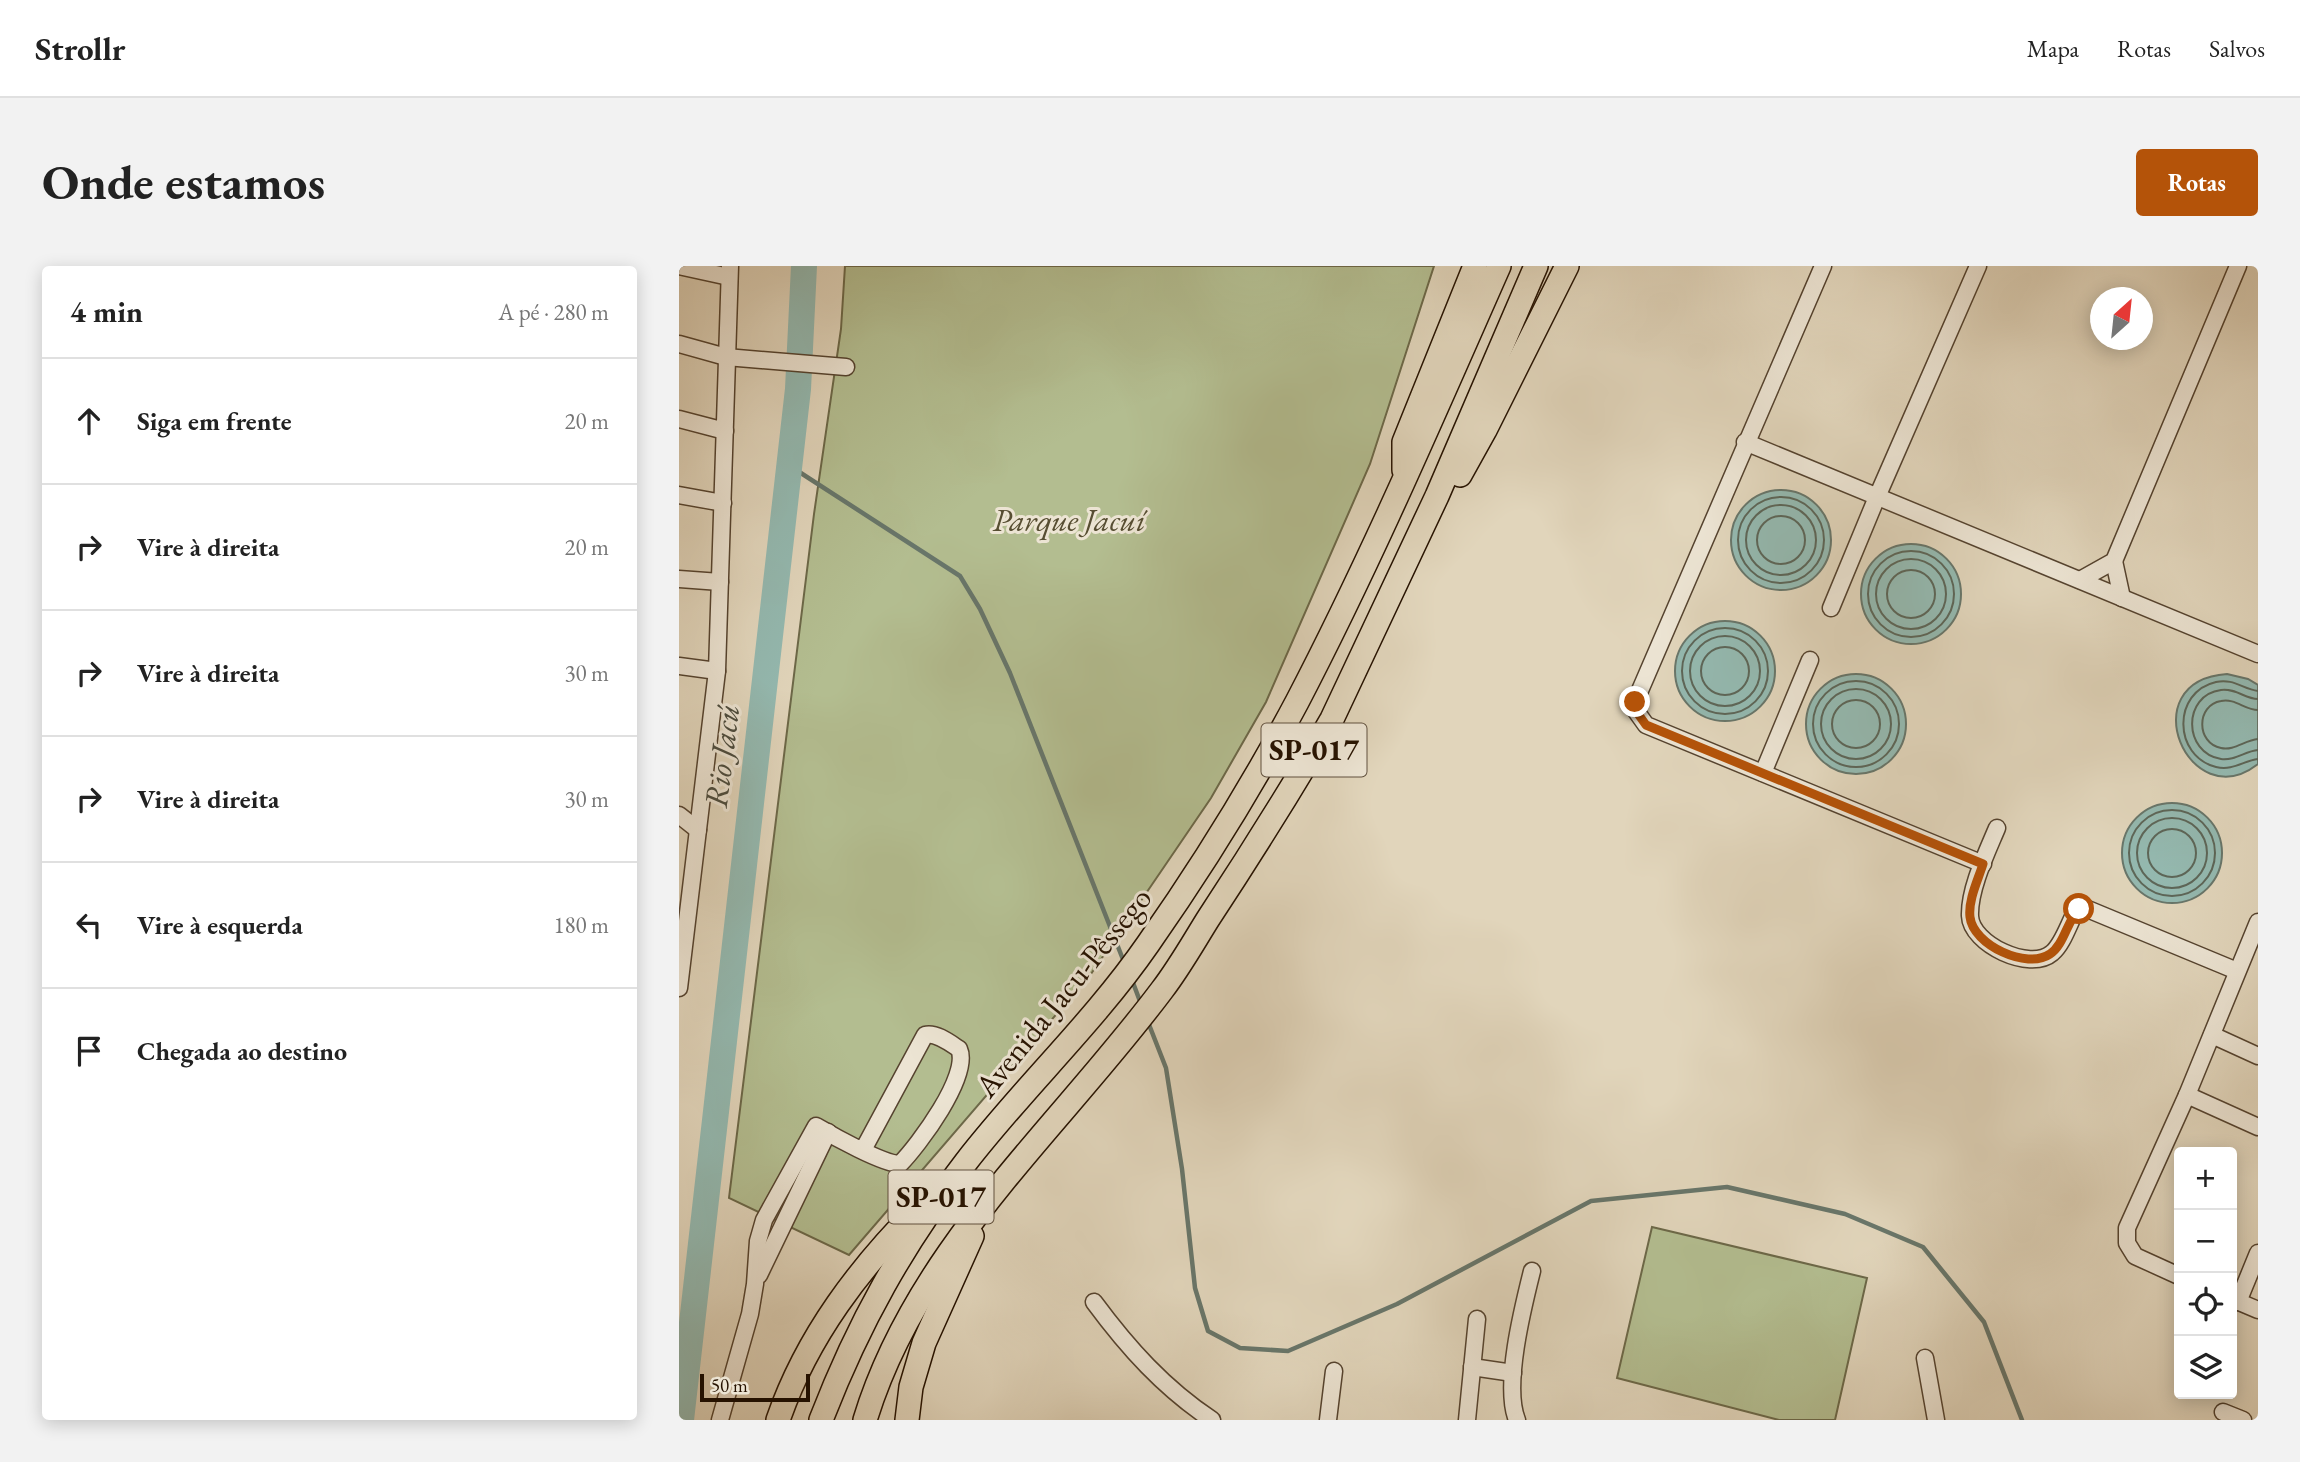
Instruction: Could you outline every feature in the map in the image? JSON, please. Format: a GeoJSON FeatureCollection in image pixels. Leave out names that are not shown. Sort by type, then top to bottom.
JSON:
{"type":"FeatureCollection","features":[{"type":"Feature","properties":{"kind":"highway"},"geometry":{"type":"LineString","coordinates":[[1403,483],[1404,442],[1475,266]]}},
{"type":"Feature","properties":{"kind":"highway","name":"Avenida Jacu-Pêssego"},"geometry":{"type":"LineString","coordinates":[[821,1420],[841,1368],[885,1280],[966,1161],[1104,1002],[1147,945],[1232,816],[1296,703],[1403,483],[1499,266]]}},
{"type":"Feature","properties":{"kind":"highway"},"geometry":{"type":"LineString","coordinates":[[1437,496],[1536,266]]}},
{"type":"Feature","properties":{"kind":"highway"},"geometry":{"type":"LineString","coordinates":[[1437,496],[1460,475],[1486,430],[1567,266]]}},
{"type":"Feature","properties":{"kind":"highway","name":"SP-017"},"geometry":{"type":"LineString","coordinates":[[865,1420],[881,1377],[918,1302],[943,1259],[989,1198],[1164,989],[1259,840],[1327,729],[1437,496]]}},
{"type":"Feature","properties":{"kind":"highway"},"geometry":{"type":"LineString","coordinates":[[778,1420],[806,1356],[841,1297],[875,1253],[966,1161]]}},
{"type":"Feature","properties":{"kind":"highway"},"geometry":{"type":"LineString","coordinates":[[907,1420],[911,1387],[924,1343],[989,1198]]}},
{"type":"Feature","properties":{"kind":"street"},"geometry":{"type":"LineString","coordinates":[[679,266],[729,272],[717,671],[697,832],[684,899],[679,988]]}},
{"type":"Feature","properties":{"kind":"street"},"geometry":{"type":"LineString","coordinates":[[1823,266],[1635,702],[1636,711],[1646,725],[1983,864]]}},
{"type":"Feature","properties":{"kind":"street"},"geometry":{"type":"LineString","coordinates":[[1831,608],[1978,266]]}},
{"type":"Feature","properties":{"kind":"street"},"geometry":{"type":"LineString","coordinates":[[2122,598],[2114,561],[2238,266]]}},
{"type":"Feature","properties":{"kind":"street"},"geometry":{"type":"LineString","coordinates":[[679,344],[726,357],[844,366]]}},
{"type":"Feature","properties":{"kind":"street"},"geometry":{"type":"LineString","coordinates":[[679,419],[725,431]]}},
{"type":"Feature","properties":{"kind":"street"},"geometry":{"type":"LineString","coordinates":[[1745,442],[2258,654]]}},
{"type":"Feature","properties":{"kind":"street"},"geometry":{"type":"LineString","coordinates":[[679,495],[723,503]]}},
{"type":"Feature","properties":{"kind":"street"},"geometry":{"type":"LineString","coordinates":[[2080,580],[2114,561]]}},
{"type":"Feature","properties":{"kind":"street"},"geometry":{"type":"LineString","coordinates":[[679,579],[720,582]]}},
{"type":"Feature","properties":{"kind":"street"},"geometry":{"type":"LineString","coordinates":[[1763,773],[1810,660]]}},
{"type":"Feature","properties":{"kind":"street"},"geometry":{"type":"LineString","coordinates":[[679,666],[717,671]]}},
{"type":"Feature","properties":{"kind":"street"},"geometry":{"type":"LineString","coordinates":[[679,815],[697,832]]}},
{"type":"Feature","properties":{"kind":"street"},"geometry":{"type":"LineString","coordinates":[[1997,828],[1972,900],[1970,918],[1974,929],[1996,948],[2013,956],[2041,960],[2053,952],[2076,911],[2081,908],[2237,971]]}},
{"type":"Feature","properties":{"kind":"street"},"geometry":{"type":"LineString","coordinates":[[679,832],[697,832]]}},
{"type":"Feature","properties":{"kind":"street"},"geometry":{"type":"LineString","coordinates":[[2174,1274],[2135,1256],[2127,1243],[2127,1228],[2187,1095],[2258,922]]}},
{"type":"Feature","properties":{"kind":"street"},"geometry":{"type":"LineString","coordinates":[[720,1420],[743,1342],[755,1283],[758,1241],[764,1220],[822,1129],[863,1150],[894,1164],[902,1163],[932,1122],[954,1084],[961,1063],[959,1049],[936,1035],[925,1035],[863,1150]]}},
{"type":"Feature","properties":{"kind":"street"},"geometry":{"type":"LineString","coordinates":[[2212,1035],[2258,1056]]}},
{"type":"Feature","properties":{"kind":"street"},"geometry":{"type":"LineString","coordinates":[[2187,1095],[2258,1127]]}},
{"type":"Feature","properties":{"kind":"street"},"geometry":{"type":"LineString","coordinates":[[2237,1297],[2258,1253]]}},
{"type":"Feature","properties":{"kind":"street"},"geometry":{"type":"LineString","coordinates":[[1517,1420],[1513,1412],[1513,1373],[1523,1307],[1532,1272]]}},
{"type":"Feature","properties":{"kind":"street"},"geometry":{"type":"LineString","coordinates":[[1094,1302],[1162,1383],[1212,1420]]}},
{"type":"Feature","properties":{"kind":"street"},"geometry":{"type":"LineString","coordinates":[[2237,1302],[2258,1310]]}},
{"type":"Feature","properties":{"kind":"street"},"geometry":{"type":"LineString","coordinates":[[1467,1420],[1476,1320]]}},
{"type":"Feature","properties":{"kind":"street"},"geometry":{"type":"LineString","coordinates":[[1925,1358],[1936,1420]]}},
{"type":"Feature","properties":{"kind":"street"},"geometry":{"type":"LineString","coordinates":[[1472,1367],[1513,1373]]}},
{"type":"Feature","properties":{"kind":"street"},"geometry":{"type":"LineString","coordinates":[[1328,1420],[1334,1371]]}},
{"type":"Feature","properties":{"kind":"street"},"geometry":{"type":"LineString","coordinates":[[2223,1412],[2243,1420]]}},
{"type":"Feature","properties":{"kind":"green space","name":"Parque Jacuí"},"geometry":{"type":"Polygon","coordinates":[[[845,266],[1434,266],[1370,464],[1266,702],[1211,798],[1091,974],[849,1255],[729,1198],[814,514],[841,329],[845,266]]]}},
{"type":"Feature","properties":{"kind":"green space"},"geometry":{"type":"Polygon","coordinates":[[[1652,1227],[1867,1278],[1835,1420],[1779,1420],[1617,1378],[1652,1227]]]}},
{"type":"Feature","properties":{"kind":"water"},"geometry":{"type":"Polygon","coordinates":[[[1771,490],[1791,490],[1817,504],[1828,521],[1831,540],[1828,559],[1817,576],[1791,590],[1771,590],[1753,582],[1739,568],[1731,550],[1731,530],[1739,512],[1753,498],[1771,490]]]}},
{"type":"Feature","properties":{"kind":"water"},"geometry":{"type":"Polygon","coordinates":[[[1901,544],[1921,544],[1947,558],[1958,575],[1961,594],[1958,613],[1947,630],[1921,644],[1901,644],[1883,636],[1869,622],[1861,604],[1861,584],[1869,566],[1883,552],[1901,544]]]}},
{"type":"Feature","properties":{"kind":"water"},"geometry":{"type":"Polygon","coordinates":[[[1715,621],[1735,621],[1761,635],[1772,652],[1775,671],[1772,690],[1761,707],[1735,721],[1715,721],[1697,713],[1683,699],[1675,681],[1675,661],[1683,643],[1697,629],[1715,621]]]}},
{"type":"Feature","properties":{"kind":"water"},"geometry":{"type":"Polygon","coordinates":[[[1846,674],[1866,674],[1892,688],[1903,705],[1906,724],[1903,743],[1892,760],[1866,774],[1846,774],[1828,766],[1814,752],[1806,734],[1806,714],[1814,696],[1828,682],[1846,674]]]}},
{"type":"Feature","properties":{"kind":"water"},"geometry":{"type":"Polygon","coordinates":[[[2227,674],[2248,679],[2258,685],[2258,764],[2233,776],[2210,774],[2192,761],[2180,742],[2176,720],[2181,699],[2198,682],[2227,674]]]}},
{"type":"Feature","properties":{"kind":"water"},"geometry":{"type":"Polygon","coordinates":[[[2162,803],[2182,803],[2208,817],[2219,834],[2222,853],[2219,872],[2208,889],[2182,903],[2162,903],[2144,895],[2130,881],[2122,863],[2122,843],[2130,825],[2144,811],[2162,803]]]}},
{"type":"Feature","properties":{"kind":"waterway","name":"Rio Jacú"},"geometry":{"type":"LineString","coordinates":[[681,1420],[798,389],[804,266]]}},
{"type":"Feature","properties":{"kind":"waterway"},"geometry":{"type":"LineString","coordinates":[[790,466],[960,576],[980,609],[1010,673],[1124,962]]}},
{"type":"Feature","properties":{"kind":"waterway"},"geometry":{"type":"LineString","coordinates":[[1132,980],[1141,1004]]}},
{"type":"Feature","properties":{"kind":"waterway"},"geometry":{"type":"LineString","coordinates":[[1148,1022],[1166,1068],[1182,1169],[1195,1288],[1208,1331],[1240,1348],[1288,1351],[1397,1304],[1591,1201],[1727,1187],[1845,1214],[1923,1247],[1984,1322],[2022,1420]]}},
{"type":"Feature","properties":{"kind":"route"},"geometry":{"type":"LineString","coordinates":[[1635,702],[1639,718],[1646,725],[1983,864],[1972,900],[1970,918],[1974,929],[1982,938],[2013,956],[2041,960],[2053,952],[2079,909]]}}]}
